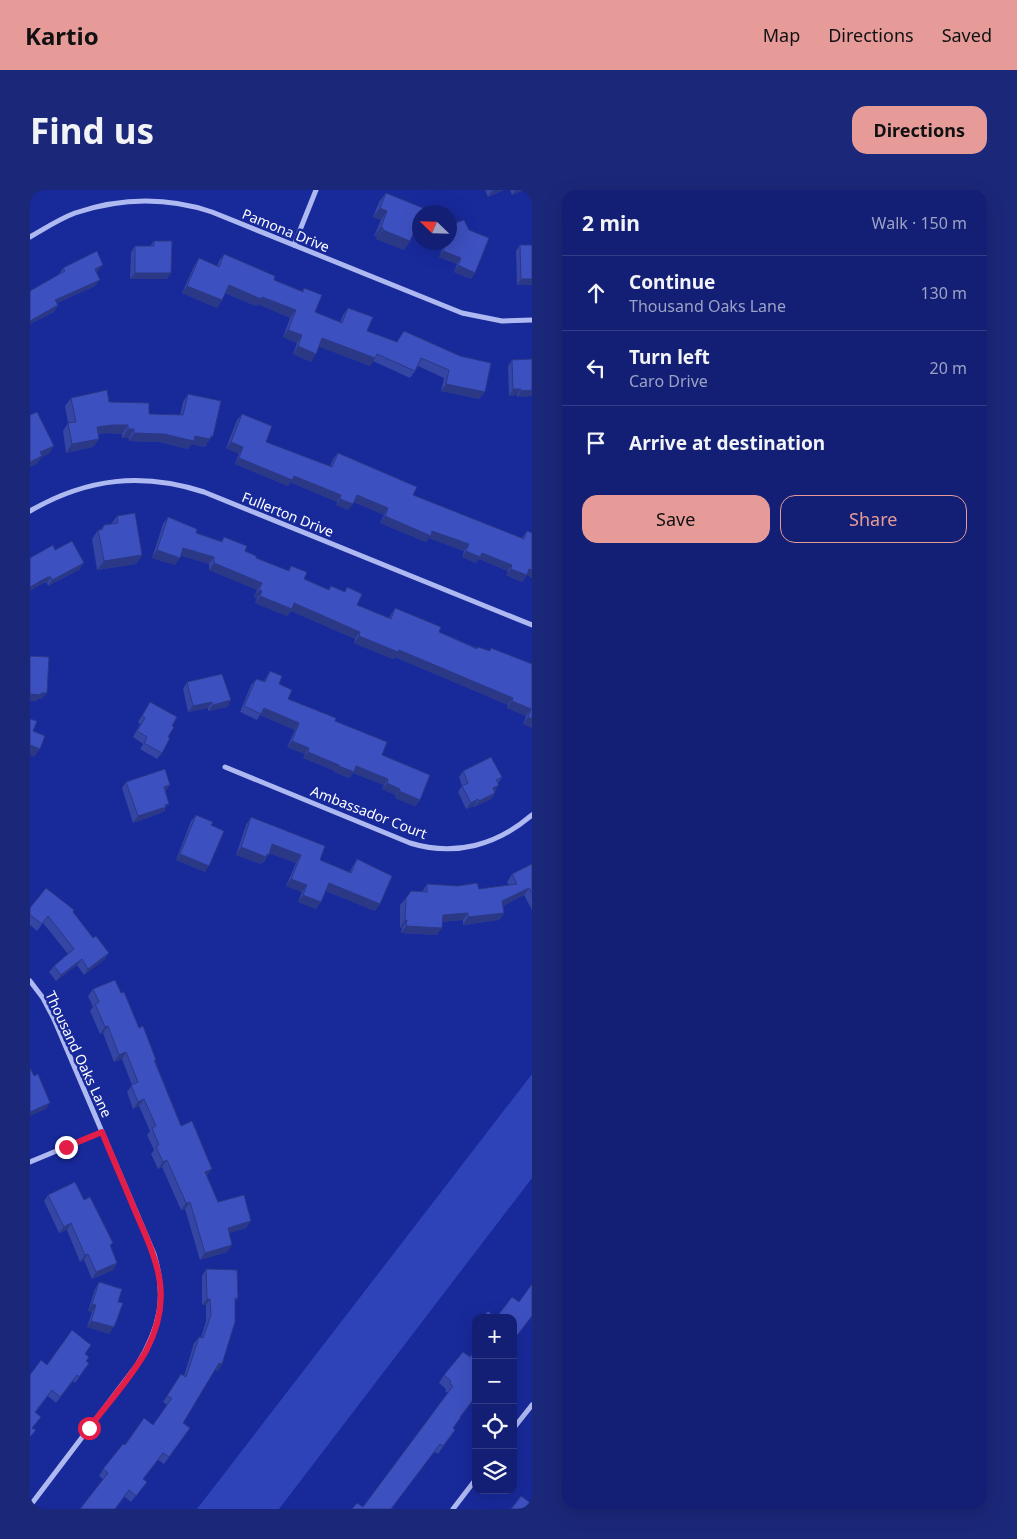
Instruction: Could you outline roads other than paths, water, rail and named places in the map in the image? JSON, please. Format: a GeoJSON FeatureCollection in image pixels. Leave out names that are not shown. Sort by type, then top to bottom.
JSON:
{"type":"FeatureCollection","features":[{"type":"Feature","properties":{"kind":"street"},"geometry":{"type":"LineString","coordinates":[[294,245],[316,190]]}},
{"type":"Feature","properties":{"kind":"street","name":"Pamona Drive"},"geometry":{"type":"LineString","coordinates":[[32,236],[86,210],[120,202],[155,201],[187,205],[203,209],[462,313],[502,321],[532,320]]}},
{"type":"Feature","properties":{"kind":"street"},"geometry":{"type":"LineString","coordinates":[[30,230],[32,236]]}},
{"type":"Feature","properties":{"kind":"street","name":"Fullerton Drive"},"geometry":{"type":"LineString","coordinates":[[30,511],[52,499],[83,487],[98,484],[140,480],[180,485],[204,492],[532,625]]}},
{"type":"Feature","properties":{"kind":"street","name":"Ambassador Court"},"geometry":{"type":"LineString","coordinates":[[225,767],[410,842],[435,848],[460,849],[492,841],[513,830],[532,815]]}},
{"type":"Feature","properties":{"kind":"street","name":"Thousand Oaks Lane"},"geometry":{"type":"LineString","coordinates":[[30,980],[51,1012],[154,1254],[161,1287],[160,1312],[152,1336],[137,1365],[30,1506]]}},
{"type":"Feature","properties":{"kind":"street"},"geometry":{"type":"LineString","coordinates":[[30,1162],[102,1132]]}},
{"type":"Feature","properties":{"kind":"street"},"geometry":{"type":"LineString","coordinates":[[517,1425],[532,1405]]}},
{"type":"Feature","properties":{"kind":"street"},"geometry":{"type":"LineString","coordinates":[[453,1509],[472,1484]]}}]}
